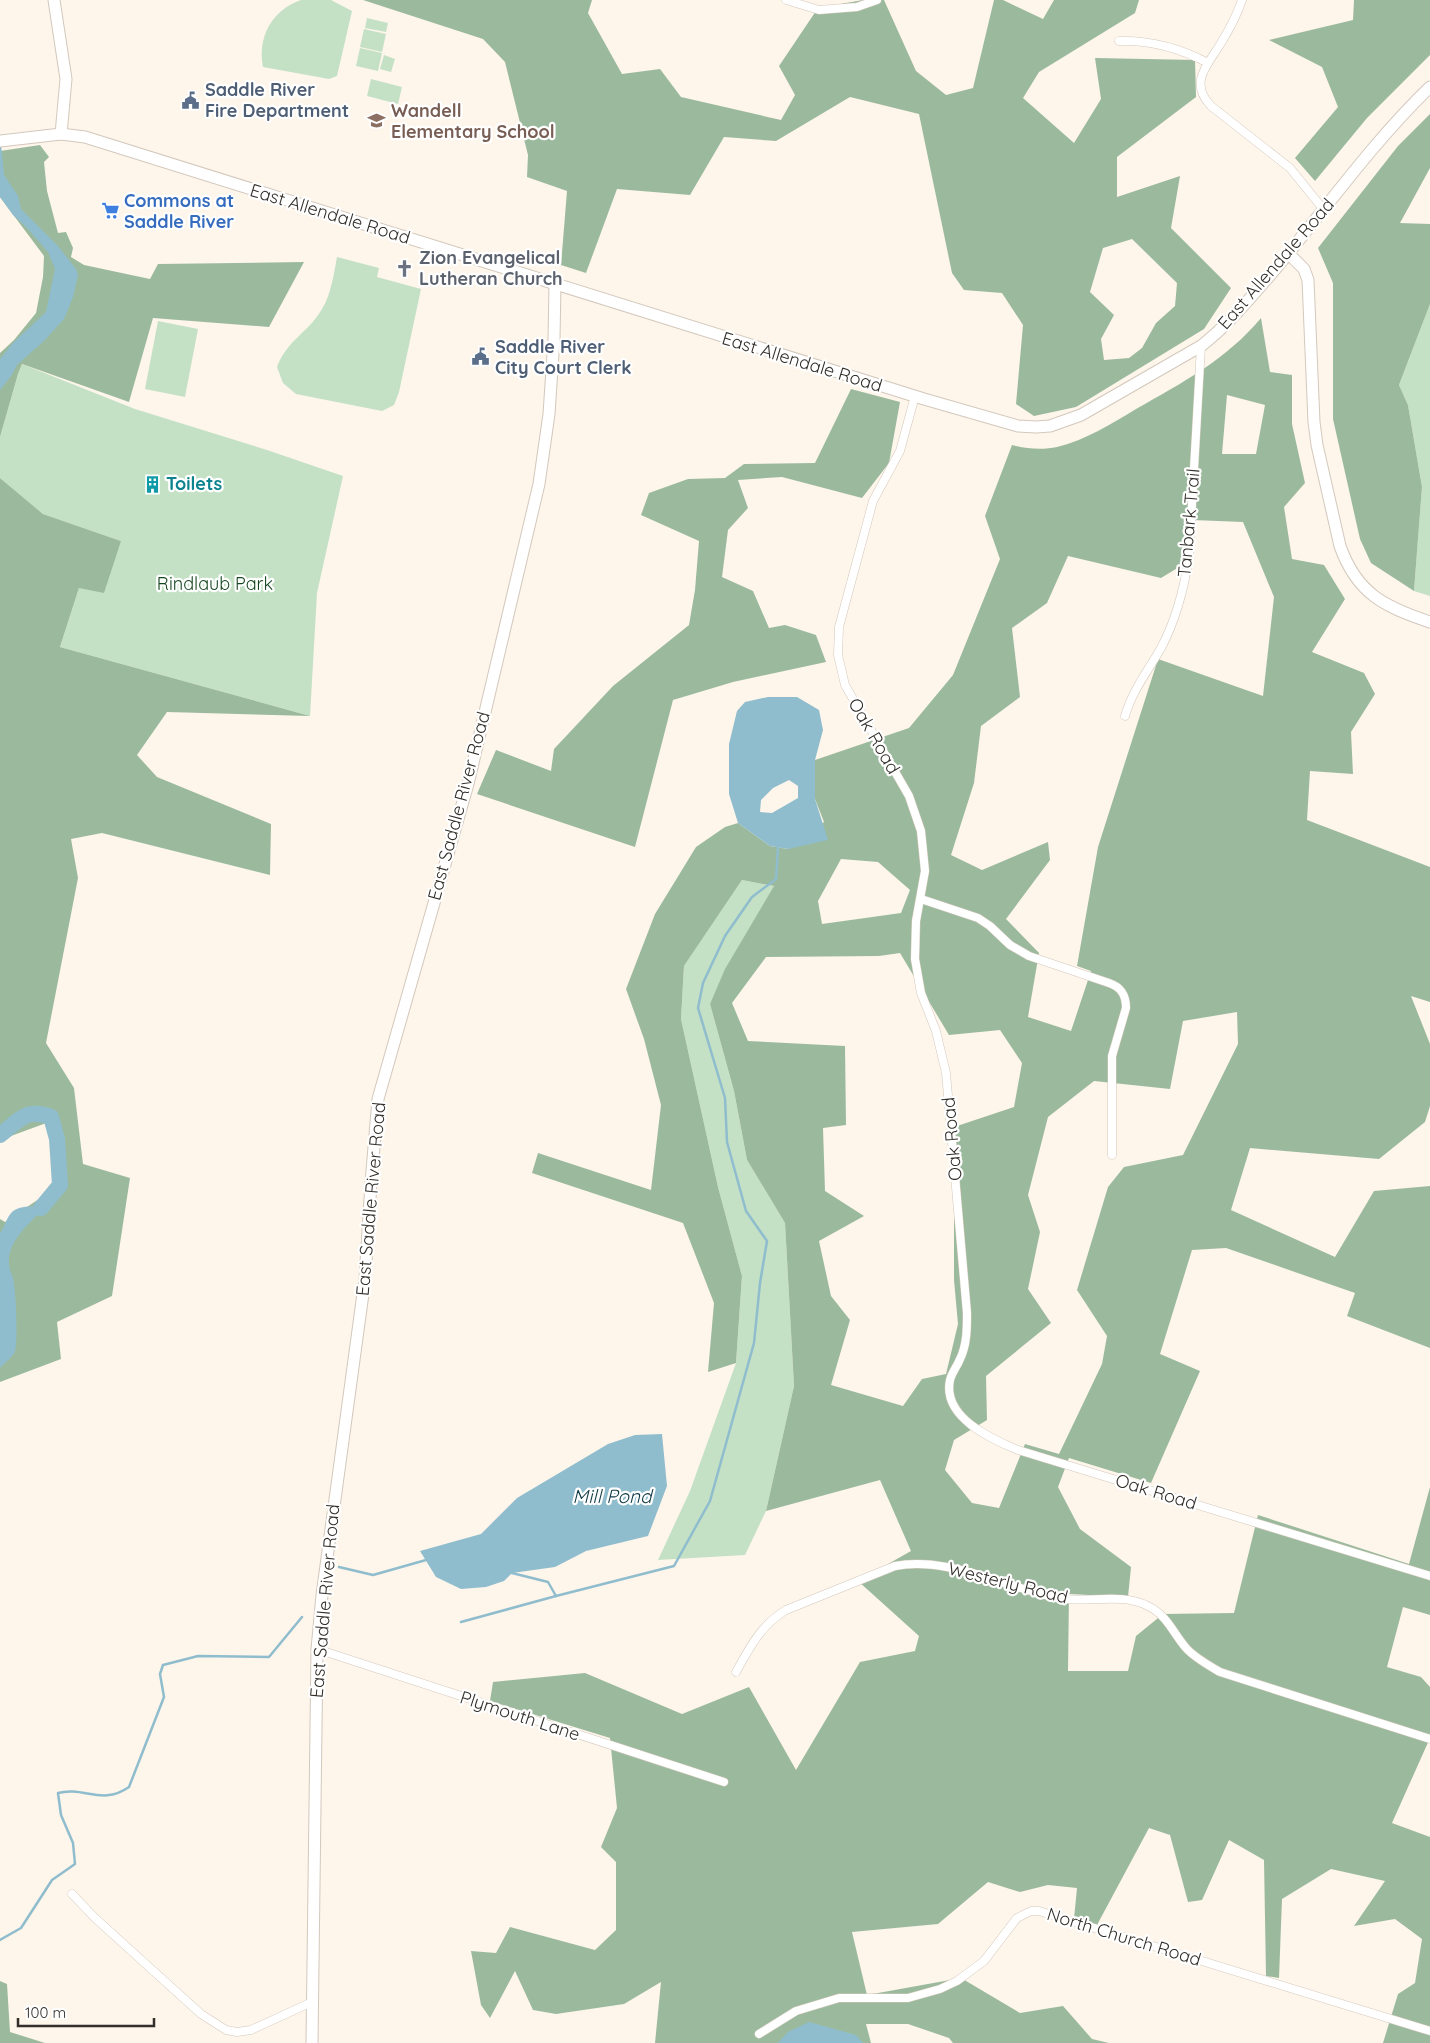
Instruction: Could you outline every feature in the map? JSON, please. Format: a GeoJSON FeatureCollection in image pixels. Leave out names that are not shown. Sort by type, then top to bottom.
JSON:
{"type":"FeatureCollection","features":[{"type":"Feature","properties":{"kind":"main road"},"geometry":{"type":"LineString","coordinates":[[54,0],[66,79],[61,134]]}},
{"type":"Feature","properties":{"kind":"main road","name":"East Allendale Road"},"geometry":{"type":"LineString","coordinates":[[1,140],[61,134],[85,137],[915,396],[1018,426],[1036,427],[1050,426],[1081,415],[1201,346],[1232,319],[1324,210],[1387,131],[1430,87]]}},
{"type":"Feature","properties":{"kind":"main road"},"geometry":{"type":"LineString","coordinates":[[1288,253],[1304,269],[1308,280],[1314,422],[1319,454],[1340,546],[1345,559],[1360,584],[1371,595],[1398,612],[1430,622]]}},
{"type":"Feature","properties":{"kind":"main road","name":"East Saddle River Road"},"geometry":{"type":"LineString","coordinates":[[312,2043],[317,1649],[324,1575],[365,1279],[378,1099],[468,784],[539,484],[549,414],[554,340],[555,284]]}},
{"type":"Feature","properties":{"kind":"street"},"geometry":{"type":"LineString","coordinates":[[786,0],[819,10],[857,7],[877,0]]}},
{"type":"Feature","properties":{"kind":"street"},"geometry":{"type":"LineString","coordinates":[[1242,0],[1229,29],[1208,63],[1201,78],[1200,86],[1206,101],[1290,168],[1324,210]]}},
{"type":"Feature","properties":{"kind":"street"},"geometry":{"type":"LineString","coordinates":[[1119,41],[1159,44],[1192,54],[1208,63]]}},
{"type":"Feature","properties":{"kind":"street","name":"Tanbark Trail"},"geometry":{"type":"LineString","coordinates":[[1125,716],[1131,696],[1171,628],[1186,578],[1189,557],[1201,346]]}},
{"type":"Feature","properties":{"kind":"street","name":"Oak Road"},"geometry":{"type":"LineString","coordinates":[[915,396],[900,450],[873,501],[839,627],[838,655],[845,685],[909,796],[917,814],[924,851],[925,871],[922,899],[916,921],[915,959],[921,993],[936,1031],[946,1073],[967,1313],[964,1349],[952,1373],[950,1382],[952,1400],[956,1408],[982,1432],[1018,1450],[1430,1576]]}},
{"type":"Feature","properties":{"kind":"street"},"geometry":{"type":"LineString","coordinates":[[922,899],[978,918],[990,926],[1010,945],[1029,956],[1109,982],[1120,989],[1126,1001],[1112,1056],[1112,1155]]}},
{"type":"Feature","properties":{"kind":"street","name":"Westerly Road"},"geometry":{"type":"LineString","coordinates":[[736,1672],[757,1635],[775,1617],[786,1610],[895,1566],[910,1563],[932,1564],[1053,1597],[1074,1600],[1128,1599],[1138,1602],[1160,1614],[1185,1647],[1206,1664],[1220,1672],[1430,1739]]}},
{"type":"Feature","properties":{"kind":"street","name":"Plymouth Lane"},"geometry":{"type":"LineString","coordinates":[[317,1649],[724,1782]]}},
{"type":"Feature","properties":{"kind":"street"},"geometry":{"type":"LineString","coordinates":[[72,1894],[95,1918],[201,2014],[226,2030],[237,2032],[250,2030],[312,2002]]}},
{"type":"Feature","properties":{"kind":"street","name":"North Church Road"},"geometry":{"type":"LineString","coordinates":[[759,2034],[796,2011],[839,1998],[908,1998],[940,1989],[957,1981],[978,1966],[1017,1918],[1031,1911],[1039,1911],[1100,1929],[1430,2031]]}},
{"type":"Feature","properties":{"kind":"green space"},"geometry":{"type":"Polygon","coordinates":[[[301,0],[331,0],[352,11],[337,76],[329,79],[263,67],[262,45],[269,26],[282,10],[301,0]]]}},
{"type":"Feature","properties":{"kind":"green space"},"geometry":{"type":"Polygon","coordinates":[[[363,0],[592,0],[588,13],[622,74],[660,69],[681,97],[781,120],[795,95],[779,66],[818,8],[863,0],[884,0],[916,71],[946,95],[973,88],[994,0],[1003,0],[1043,19],[1054,0],[1139,0],[1135,13],[1039,72],[1023,98],[1074,143],[1101,99],[1095,58],[1195,60],[1196,97],[1117,157],[1117,197],[1180,176],[1171,228],[1231,288],[1204,329],[1076,407],[1034,416],[1016,404],[1023,325],[1002,293],[964,290],[952,273],[919,114],[850,97],[776,141],[724,137],[690,195],[617,189],[586,273],[561,265],[567,191],[527,177],[528,155],[505,62],[483,39],[363,0]],[[1132,239],[1103,248],[1090,292],[1114,315],[1101,339],[1104,360],[1129,358],[1142,348],[1156,323],[1175,306],[1177,283],[1132,239]]]}},
{"type":"Feature","properties":{"kind":"green space"},"geometry":{"type":"Polygon","coordinates":[[[1354,0],[1430,0],[1430,55],[1367,118],[1315,181],[1295,158],[1338,107],[1322,67],[1269,40],[1353,20],[1354,0]]]}},
{"type":"Feature","properties":{"kind":"green space"},"geometry":{"type":"Polygon","coordinates":[[[367,18],[388,23],[386,32],[365,28],[367,18]]]}},
{"type":"Feature","properties":{"kind":"green space"},"geometry":{"type":"Polygon","coordinates":[[[364,29],[386,34],[382,52],[360,47],[364,29]]]}},
{"type":"Feature","properties":{"kind":"green space"},"geometry":{"type":"Polygon","coordinates":[[[360,48],[382,53],[378,71],[356,66],[360,48]]]}},
{"type":"Feature","properties":{"kind":"green space"},"geometry":{"type":"Polygon","coordinates":[[[384,55],[395,59],[391,72],[380,69],[384,55]]]}},
{"type":"Feature","properties":{"kind":"green space"},"geometry":{"type":"Polygon","coordinates":[[[371,79],[402,87],[398,104],[367,96],[371,79]]]}},
{"type":"Feature","properties":{"kind":"green space"},"geometry":{"type":"Polygon","coordinates":[[[1430,114],[1430,168],[1400,223],[1430,224],[1430,304],[1399,385],[1408,405],[1422,487],[1414,591],[1371,563],[1360,539],[1333,419],[1333,283],[1318,248],[1398,146],[1430,114]]]}},
{"type":"Feature","properties":{"kind":"green space"},"geometry":{"type":"Polygon","coordinates":[[[40,145],[49,157],[44,162],[47,191],[58,233],[66,232],[73,248],[71,257],[84,265],[150,279],[158,264],[304,262],[269,327],[153,318],[129,402],[22,364],[0,437],[0,353],[14,340],[36,313],[43,277],[44,256],[0,197],[0,151],[40,145]]]}},
{"type":"Feature","properties":{"kind":"green space"},"geometry":{"type":"Polygon","coordinates":[[[337,257],[379,268],[377,277],[421,289],[399,392],[394,405],[382,411],[296,394],[283,383],[277,367],[286,350],[316,317],[325,303],[332,284],[337,257]]]}},
{"type":"Feature","properties":{"kind":"green space"},"geometry":{"type":"Polygon","coordinates":[[[1430,304],[1430,596],[1414,591],[1422,487],[1408,405],[1399,385],[1430,304]]]}},
{"type":"Feature","properties":{"kind":"green space"},"geometry":{"type":"Polygon","coordinates":[[[1261,318],[1270,372],[1292,375],[1292,424],[1305,483],[1284,507],[1292,559],[1324,565],[1345,599],[1312,652],[1364,673],[1375,694],[1351,732],[1353,774],[1310,771],[1307,820],[1430,867],[1430,1002],[1411,996],[1430,1044],[1430,1106],[1425,1122],[1379,1159],[1250,1148],[1231,1210],[1335,1257],[1374,1191],[1430,1186],[1430,1348],[1347,1316],[1355,1293],[1226,1248],[1192,1250],[1160,1354],[1200,1371],[1151,1483],[1069,1458],[1058,1487],[1080,1529],[1131,1567],[1128,1597],[1069,1594],[1068,1671],[1128,1671],[1136,1636],[1163,1614],[1234,1613],[1258,1515],[1409,1564],[1430,1487],[1430,1615],[1403,1607],[1387,1667],[1421,1677],[1430,1687],[1430,1738],[1392,1823],[1430,1837],[1430,2043],[1383,2043],[1398,1994],[1415,1983],[1422,1939],[1395,1919],[1354,1926],[1385,1881],[1331,1869],[1282,1899],[1279,1978],[1266,1976],[1264,1860],[1229,1840],[1202,1900],[1188,1902],[1170,1835],[1149,1828],[1097,1925],[1074,1919],[1077,1888],[1048,1885],[1020,1892],[988,1882],[938,1924],[852,1932],[867,1995],[961,1978],[1020,2013],[1063,2006],[1092,2039],[1109,2043],[953,2043],[949,2038],[908,2024],[866,2024],[871,2043],[655,2043],[661,1982],[624,2004],[556,2014],[533,2010],[515,1971],[490,2018],[481,2005],[471,1951],[496,1953],[510,1927],[595,1950],[616,1930],[616,1862],[601,1847],[617,1808],[610,1738],[490,1701],[493,1682],[585,1673],[682,1714],[749,1687],[796,1770],[860,1662],[915,1651],[919,1636],[858,1581],[911,1551],[880,1480],[766,1511],[794,1386],[785,1223],[747,1160],[734,1091],[710,1004],[725,969],[774,886],[742,880],[684,966],[681,1019],[718,1187],[742,1276],[736,1363],[708,1372],[714,1303],[683,1223],[532,1173],[538,1153],[651,1190],[661,1105],[644,1039],[626,989],[655,914],[696,847],[725,827],[738,823],[770,846],[788,849],[824,822],[815,799],[815,760],[909,728],[953,675],[1000,559],[985,516],[1012,445],[1034,449],[1052,448],[1088,436],[1170,390],[1203,369],[1248,333],[1261,318]],[[1227,395],[1222,454],[1256,454],[1265,405],[1227,395]],[[1193,520],[1189,561],[1161,578],[1068,556],[1047,603],[1012,628],[1020,697],[981,726],[974,783],[951,855],[982,870],[1048,842],[1050,860],[1006,919],[1039,953],[1028,1017],[1071,1031],[1091,971],[1077,966],[1098,847],[1158,659],[1263,696],[1274,597],[1243,522],[1193,520]],[[841,859],[818,901],[822,924],[901,913],[910,890],[878,862],[841,859]],[[900,953],[879,956],[766,957],[732,1003],[748,1041],[845,1046],[846,1125],[823,1128],[825,1191],[864,1216],[819,1241],[831,1296],[850,1320],[831,1385],[903,1406],[922,1379],[946,1374],[958,1324],[954,1280],[954,1127],[1014,1107],[1022,1063],[1000,1030],[949,1035],[900,953]],[[1237,1012],[1183,1021],[1170,1089],[1094,1081],[1048,1117],[1028,1195],[1040,1232],[1028,1289],[1051,1323],[986,1376],[987,1420],[954,1440],[945,1470],[972,1503],[999,1508],[1025,1444],[1059,1454],[1102,1364],[1107,1336],[1077,1290],[1108,1187],[1124,1167],[1183,1155],[1238,1044],[1237,1012]]]}},
{"type":"Feature","properties":{"kind":"green space"},"geometry":{"type":"Polygon","coordinates":[[[158,321],[198,329],[185,397],[145,389],[158,321]]]}},
{"type":"Feature","properties":{"kind":"green space","name":"Rindlaub Park"},"geometry":{"type":"Polygon","coordinates":[[[22,364],[135,409],[343,476],[317,593],[310,716],[60,647],[79,588],[121,541],[43,514],[0,478],[0,437],[22,364]]]}},
{"type":"Feature","properties":{"kind":"green space"},"geometry":{"type":"Polygon","coordinates":[[[851,389],[900,402],[889,463],[862,498],[782,477],[738,480],[748,508],[728,530],[722,577],[753,591],[769,628],[785,625],[816,635],[826,662],[733,682],[673,700],[635,847],[477,794],[496,750],[551,771],[554,749],[613,686],[689,625],[695,590],[699,541],[641,515],[649,493],[688,479],[725,478],[744,464],[815,463],[851,389]]]}},
{"type":"Feature","properties":{"kind":"green space"},"geometry":{"type":"Polygon","coordinates":[[[0,478],[43,514],[121,541],[104,593],[79,588],[60,647],[310,716],[167,712],[137,755],[157,777],[271,824],[270,875],[102,833],[71,839],[78,878],[46,1043],[74,1088],[83,1164],[130,1178],[112,1296],[57,1322],[61,1359],[0,1382],[0,1219],[5,1222],[55,1188],[49,1122],[0,1140],[0,478]]]}},
{"type":"Feature","properties":{"kind":"green space"},"geometry":{"type":"Polygon","coordinates":[[[742,880],[774,886],[710,1004],[734,1091],[747,1160],[785,1223],[794,1386],[766,1511],[745,1555],[658,1560],[690,1491],[736,1363],[742,1276],[718,1187],[681,1019],[684,966],[742,880]]]}},
{"type":"Feature","properties":{"kind":"green space"},"geometry":{"type":"Polygon","coordinates":[[[0,1981],[7,1984],[10,2032],[45,2043],[0,2043],[0,1981]]]}},
{"type":"Feature","properties":{"kind":"water"},"geometry":{"type":"Polygon","coordinates":[[[0,134],[4,175],[18,196],[21,209],[58,246],[76,269],[78,275],[73,297],[64,319],[44,341],[17,365],[0,390],[0,359],[13,343],[46,312],[55,269],[48,252],[13,215],[0,197],[0,134]]]}},
{"type":"Feature","properties":{"kind":"water"},"geometry":{"type":"Polygon","coordinates":[[[768,697],[797,697],[819,710],[823,730],[815,760],[815,799],[828,840],[788,849],[770,846],[738,823],[729,794],[729,744],[737,711],[745,702],[768,697]],[[789,780],[773,788],[761,800],[760,812],[772,813],[798,798],[798,786],[789,780]]]}},
{"type":"Feature","properties":{"kind":"water"},"geometry":{"type":"Polygon","coordinates":[[[49,1189],[58,1193],[24,1228],[13,1244],[9,1255],[16,1303],[16,1345],[14,1353],[0,1368],[0,1233],[12,1212],[23,1207],[39,1205],[47,1197],[49,1189]]]}},
{"type":"Feature","properties":{"kind":"water","name":"Mill Pond"},"geometry":{"type":"Polygon","coordinates":[[[662,1434],[667,1486],[648,1536],[586,1551],[555,1567],[512,1573],[504,1581],[486,1587],[461,1589],[436,1577],[420,1551],[481,1534],[517,1498],[608,1444],[635,1435],[662,1434]]]}},
{"type":"Feature","properties":{"kind":"water"},"geometry":{"type":"Polygon","coordinates":[[[809,2022],[856,2035],[863,2043],[778,2043],[788,2032],[809,2022]]]}},
{"type":"Feature","properties":{"kind":"waterway"},"geometry":{"type":"LineString","coordinates":[[512,1573],[548,1582],[556,1596],[674,1566],[710,1501],[754,1343],[760,1283],[767,1241],[746,1211],[727,1142],[725,1098],[698,1008],[703,983],[725,936],[752,897],[776,879],[778,847]]}},
{"type":"Feature","properties":{"kind":"waterway"},"geometry":{"type":"LineString","coordinates":[[0,1135],[22,1117],[35,1114],[51,1117],[57,1139],[60,1185],[41,1208]]}},
{"type":"Feature","properties":{"kind":"waterway"},"geometry":{"type":"LineString","coordinates":[[339,1567],[373,1575],[426,1560]]}},
{"type":"Feature","properties":{"kind":"waterway"},"geometry":{"type":"LineString","coordinates":[[461,1622],[556,1596]]}},
{"type":"Feature","properties":{"kind":"waterway"},"geometry":{"type":"LineString","coordinates":[[0,1940],[21,1928],[52,1880],[75,1864],[73,1843],[61,1815],[58,1793],[76,1792],[110,1795],[129,1787],[164,1697],[160,1674],[163,1665],[198,1656],[269,1657],[302,1617]]}},
{"type":"Feature","properties":{"kind":"place","name":"Saddle River Fire Department"},"geometry":{"type":"Point","coordinates":[191,100]}},
{"type":"Feature","properties":{"kind":"place","name":"Wandell Elementary School"},"geometry":{"type":"Point","coordinates":[377,121]}},
{"type":"Feature","properties":{"kind":"place","name":"Commons at Saddle River"},"geometry":{"type":"Point","coordinates":[110,211]}},
{"type":"Feature","properties":{"kind":"place","name":"Zion Evangelical Lutheran Church"},"geometry":{"type":"Point","coordinates":[405,268]}},
{"type":"Feature","properties":{"kind":"place","name":"Saddle River City Court Clerk"},"geometry":{"type":"Point","coordinates":[481,357]}},
{"type":"Feature","properties":{"kind":"place","name":"Toilets"},"geometry":{"type":"Point","coordinates":[152,484]}}]}
